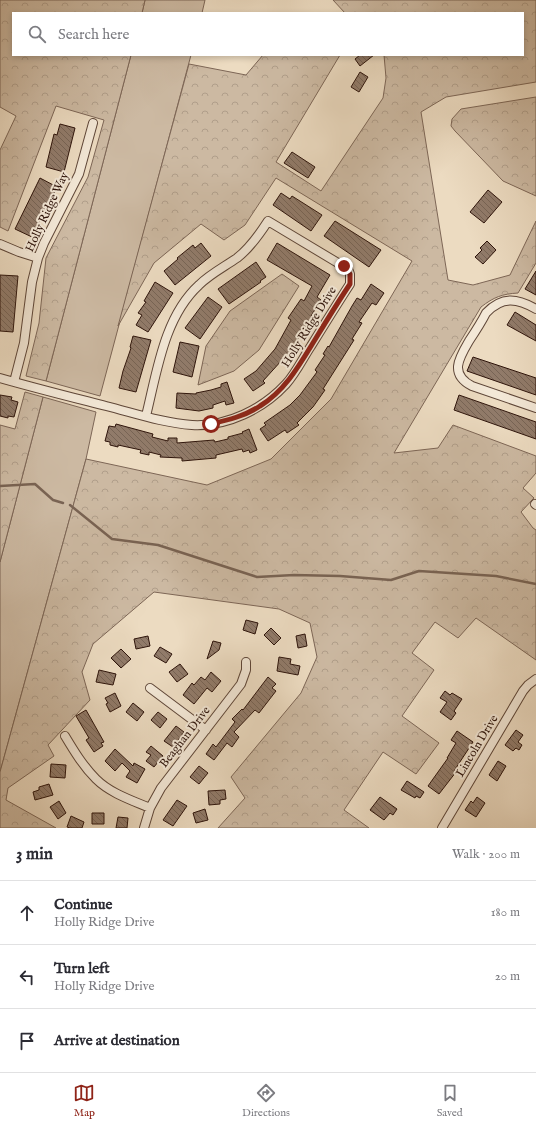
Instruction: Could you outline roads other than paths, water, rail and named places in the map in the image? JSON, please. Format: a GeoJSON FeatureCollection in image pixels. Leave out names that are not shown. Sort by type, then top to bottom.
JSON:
{"type":"FeatureCollection","features":[{"type":"Feature","properties":{"kind":"street","name":"Holly Ridge Way"},"geometry":{"type":"LineString","coordinates":[[14,382],[24,342],[32,282],[38,258],[79,174],[93,123]]}},
{"type":"Feature","properties":{"kind":"street","name":"Holly Ridge Drive"},"geometry":{"type":"LineString","coordinates":[[0,378],[176,424],[211,424],[245,415],[274,396],[287,383],[298,368],[350,284],[350,274],[348,269],[268,221],[247,249],[199,285],[184,302],[173,319],[166,338],[146,416]]}},
{"type":"Feature","properties":{"kind":"street"},"geometry":{"type":"LineString","coordinates":[[0,244],[38,258]]}},
{"type":"Feature","properties":{"kind":"street"},"geometry":{"type":"LineString","coordinates":[[536,309],[524,302],[511,300],[504,301],[491,308],[486,313],[461,354],[457,366],[461,378],[466,382],[536,408]]}},
{"type":"Feature","properties":{"kind":"street","name":"Beaghan Drive"},"geometry":{"type":"LineString","coordinates":[[144,828],[150,808],[158,793],[241,684],[246,670],[246,662]]}},
{"type":"Feature","properties":{"kind":"street","name":"Lincoln Drive"},"geometry":{"type":"LineString","coordinates":[[442,828],[524,691],[528,685],[536,680]]}},
{"type":"Feature","properties":{"kind":"street"},"geometry":{"type":"LineString","coordinates":[[150,688],[206,730]]}},
{"type":"Feature","properties":{"kind":"street"},"geometry":{"type":"LineString","coordinates":[[65,736],[77,756],[96,779],[118,795],[150,808]]}},
{"type":"Feature","properties":{"kind":"waterway"},"geometry":{"type":"LineString","coordinates":[[0,486],[35,484],[53,500],[63,503]]}},
{"type":"Feature","properties":{"kind":"waterway"},"geometry":{"type":"LineString","coordinates":[[70,505],[112,539],[158,545],[257,577],[294,575],[340,576],[391,580],[419,571],[496,576],[536,584]]}}]}
